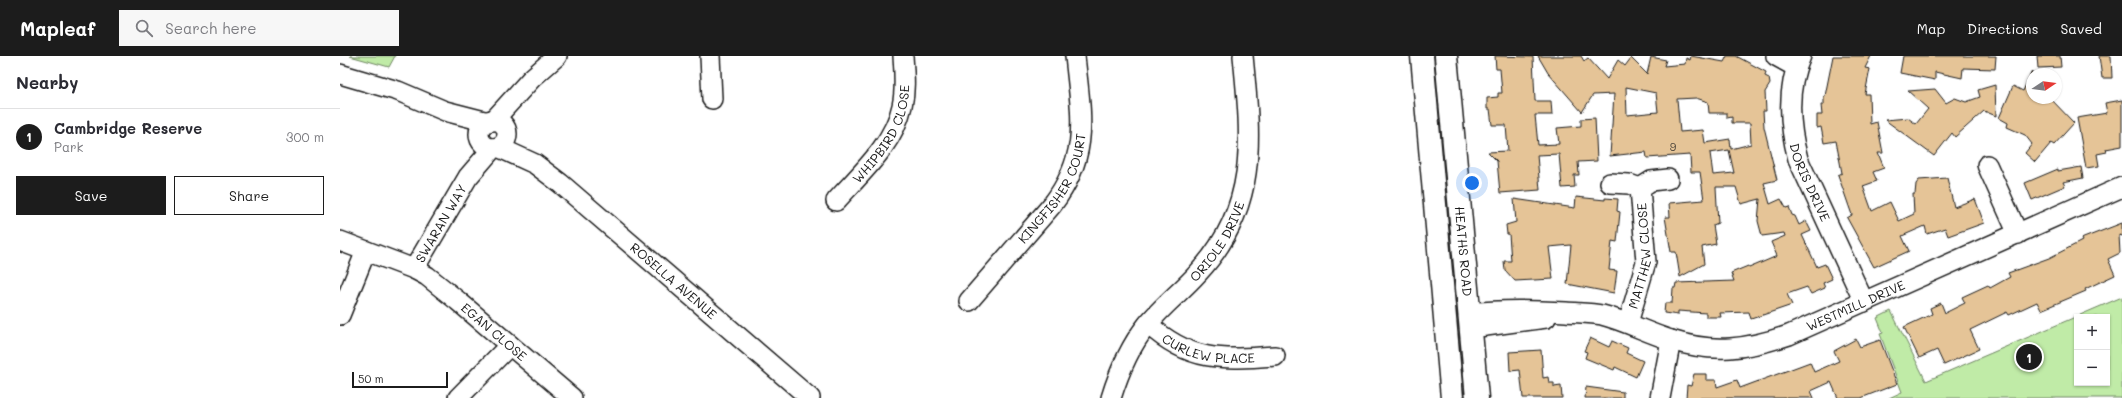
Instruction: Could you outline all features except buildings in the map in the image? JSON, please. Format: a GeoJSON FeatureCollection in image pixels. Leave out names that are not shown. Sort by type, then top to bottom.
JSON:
{"type":"FeatureCollection","features":[{"type":"Feature","properties":{"kind":"main road","name":"HEATHS ROAD"},"geometry":{"type":"LineString","coordinates":[[1422,56],[1452,398]]}},
{"type":"Feature","properties":{"kind":"main road","name":"HEATHS ROAD"},"geometry":{"type":"LineString","coordinates":[[1446,56],[1477,398]]}},
{"type":"Feature","properties":{"kind":"main road"},"geometry":{"type":"LineString","coordinates":[[1446,323],[1470,320]]}},
{"type":"Feature","properties":{"kind":"street"},"geometry":{"type":"LineString","coordinates":[[493,134],[521,91],[557,56]]}},
{"type":"Feature","properties":{"kind":"street"},"geometry":{"type":"LineString","coordinates":[[710,56],[712,99]]}},
{"type":"Feature","properties":{"kind":"street","name":"WHIPBIRD CLOSE"},"geometry":{"type":"LineString","coordinates":[[836,201],[885,144],[898,120],[904,93],[903,56]]}},
{"type":"Feature","properties":{"kind":"street","name":"KINGFISHER COURT"},"geometry":{"type":"LineString","coordinates":[[969,301],[1062,193],[1073,171],[1078,158],[1082,134],[1075,56]]}},
{"type":"Feature","properties":{"kind":"street","name":"ORIOLE DRIVE"},"geometry":{"type":"LineString","coordinates":[[1111,398],[1122,366],[1148,324],[1208,262],[1234,216],[1245,181],[1250,132],[1243,56]]}},
{"type":"Feature","properties":{"kind":"street"},"geometry":{"type":"LineString","coordinates":[[1776,56],[1799,61]]}},
{"type":"Feature","properties":{"kind":"street","name":"DORIS DRIVE"},"geometry":{"type":"LineString","coordinates":[[1799,61],[1791,94],[1790,115],[1793,140],[1798,159],[1864,302]]}},
{"type":"Feature","properties":{"kind":"street","name":"ROSELLA AVENUE"},"geometry":{"type":"LineString","coordinates":[[340,74],[398,91],[446,111],[493,134],[560,183],[810,398]]}},
{"type":"Feature","properties":{"kind":"street","name":"SWARAN WAY"},"geometry":{"type":"LineString","coordinates":[[414,269],[493,134]]}},
{"type":"Feature","properties":{"kind":"street"},"geometry":{"type":"LineString","coordinates":[[1987,166],[2018,234]]}},
{"type":"Feature","properties":{"kind":"street","name":"MATTHEW CLOSE"},"geometry":{"type":"LineString","coordinates":[[1640,188],[1651,181],[1668,179]]}},
{"type":"Feature","properties":{"kind":"street","name":"MATTHEW CLOSE"},"geometry":{"type":"LineString","coordinates":[[1610,183],[1629,184],[1640,188]]}},
{"type":"Feature","properties":{"kind":"street","name":"MATTHEW CLOSE"},"geometry":{"type":"LineString","coordinates":[[1628,323],[1646,262],[1640,188]]}},
{"type":"Feature","properties":{"kind":"street","name":"WESTMILL DRIVE"},"geometry":{"type":"LineString","coordinates":[[1470,320],[1577,313],[1601,315],[1628,323],[1671,340],[1709,348],[1745,348],[1789,335],[2122,188]]}},
{"type":"Feature","properties":{"kind":"street","name":"EGAN CLOSE"},"geometry":{"type":"LineString","coordinates":[[340,241],[414,269],[441,286],[572,398]]}},
{"type":"Feature","properties":{"kind":"street"},"geometry":{"type":"LineString","coordinates":[[340,314],[366,251]]}},
{"type":"Feature","properties":{"kind":"street","name":"CURLEW PLACE"},"geometry":{"type":"LineString","coordinates":[[1148,324],[1176,346],[1201,356],[1225,359],[1275,356]]}},
{"type":"Feature","properties":{"kind":"street"},"geometry":{"type":"LineString","coordinates":[[1660,398],[1671,340]]}},
{"type":"Feature","properties":{"kind":"street"},"geometry":{"type":"LineString","coordinates":[[458,398],[510,345]]}},
{"type":"Feature","properties":{"kind":"green space"},"geometry":{"type":"Polygon","coordinates":[[[350,56],[395,56],[389,67],[350,56]]]}},
{"type":"Feature","properties":{"kind":"green space"},"geometry":{"type":"Polygon","coordinates":[[[2122,297],[2122,398],[1889,398],[1902,392],[1880,334],[1883,333],[1877,318],[1891,311],[1926,381],[2074,318],[2074,386],[2110,386],[2110,314],[2082,314],[2122,297]]]}},
{"type":"Feature","properties":{"kind":"place","name":"Cambridge Reserve"},"geometry":{"type":"Point","coordinates":[2029,357]}}]}
